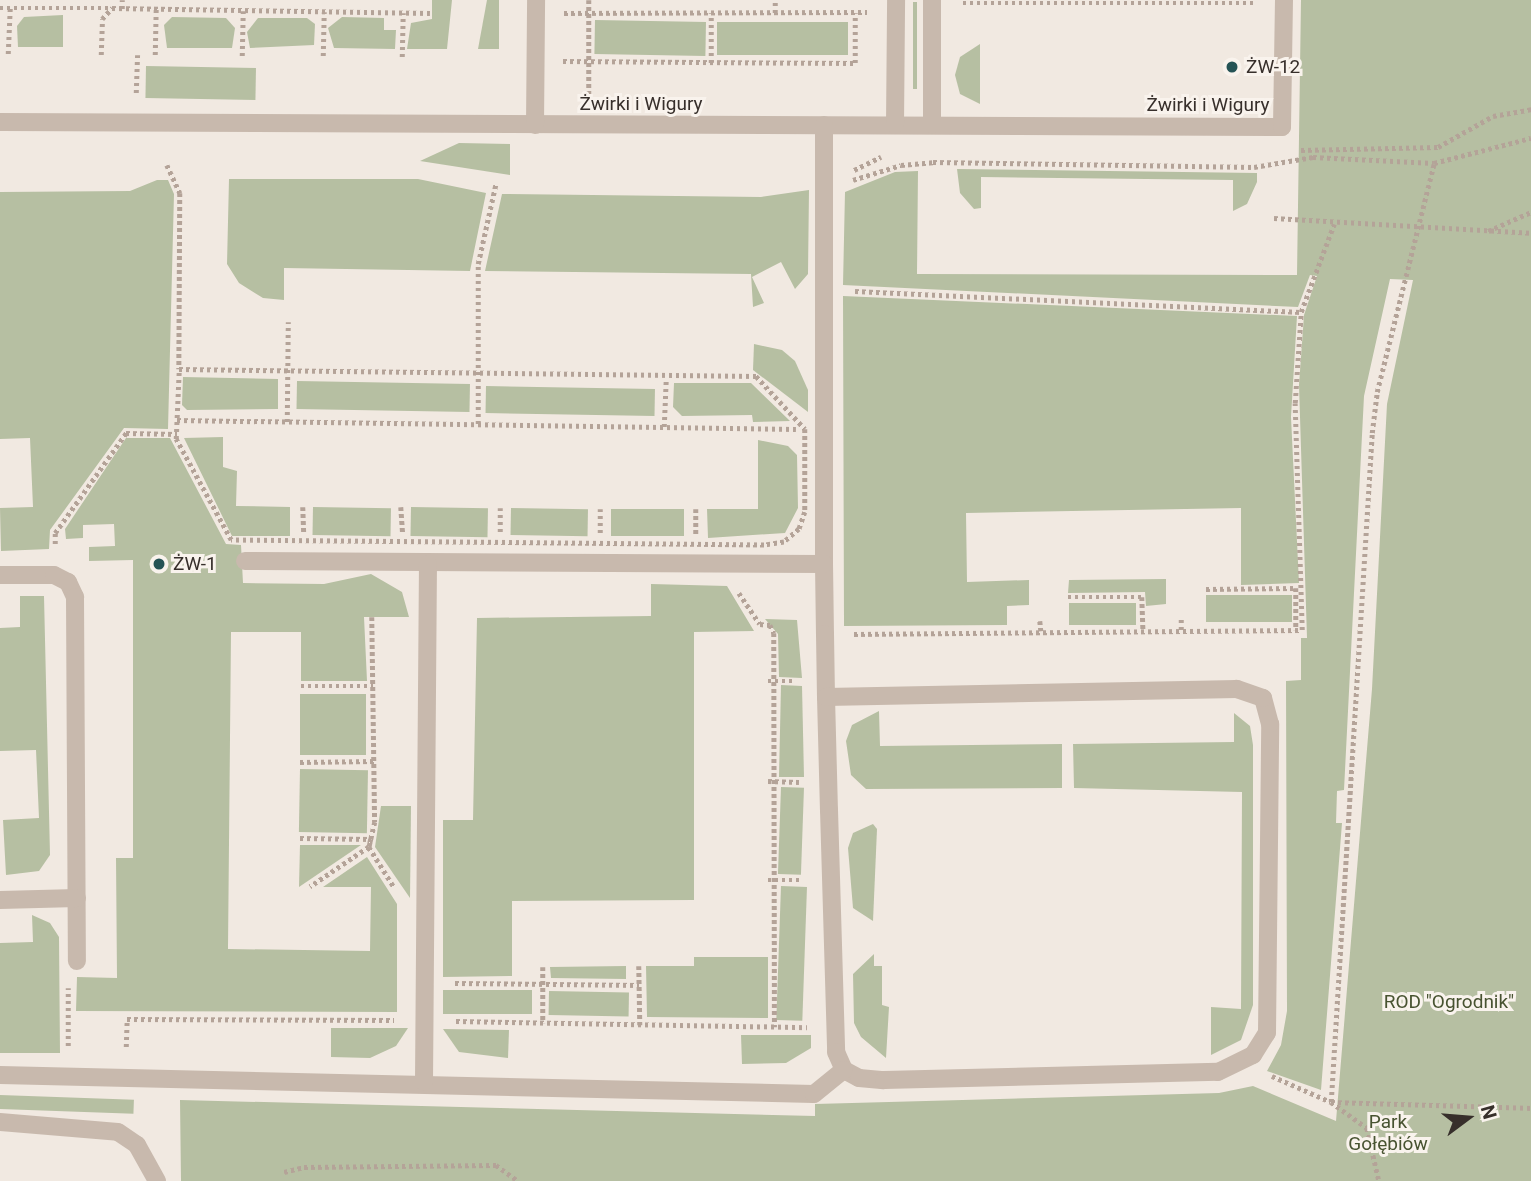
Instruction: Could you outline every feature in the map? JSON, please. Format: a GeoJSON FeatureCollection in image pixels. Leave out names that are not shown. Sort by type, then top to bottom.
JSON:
{"type":"FeatureCollection","features":[{"type":"Feature","properties":{"kind":"street"},"geometry":{"type":"LineString","coordinates":[[932,0],[932,125]]}},
{"type":"Feature","properties":{"kind":"street","name":"Żwirki i Wigury"},"geometry":{"type":"LineString","coordinates":[[0,122],[1282,127],[1284,0]]}},
{"type":"Feature","properties":{"kind":"street"},"geometry":{"type":"LineString","coordinates":[[895,125],[896,6]]}},
{"type":"Feature","properties":{"kind":"street"},"geometry":{"type":"LineString","coordinates":[[535,125],[536,7]]}},
{"type":"Feature","properties":{"kind":"street"},"geometry":{"type":"LineString","coordinates":[[824,125],[826,697],[836,1052],[844,1070],[859,1078],[884,1080],[1218,1072],[1245,1060],[1267,1033],[1270,724],[1263,698],[1237,689],[826,697]]}},
{"type":"Feature","properties":{"kind":"street"},"geometry":{"type":"LineString","coordinates":[[244,561],[824,564]]}},
{"type":"Feature","properties":{"kind":"street"},"geometry":{"type":"LineString","coordinates":[[424,1082],[428,564]]}},
{"type":"Feature","properties":{"kind":"street"},"geometry":{"type":"LineString","coordinates":[[0,575],[54,575],[68,582],[75,597],[77,961]]}},
{"type":"Feature","properties":{"kind":"street"},"geometry":{"type":"LineString","coordinates":[[0,900],[77,898]]}},
{"type":"Feature","properties":{"kind":"street"},"geometry":{"type":"LineString","coordinates":[[0,1075],[424,1082],[814,1094],[844,1070]]}},
{"type":"Feature","properties":{"kind":"street"},"geometry":{"type":"LineString","coordinates":[[0,1122],[118,1132],[137,1145],[157,1181]]}},
{"type":"Feature","properties":{"kind":"path"},"geometry":{"type":"LineString","coordinates":[[122,0],[122,9]]}},
{"type":"Feature","properties":{"kind":"path"},"geometry":{"type":"LineString","coordinates":[[589,0],[589,125]]}},
{"type":"Feature","properties":{"kind":"path"},"geometry":{"type":"LineString","coordinates":[[775,0],[775,13]]}},
{"type":"Feature","properties":{"kind":"path"},"geometry":{"type":"LineString","coordinates":[[960,0],[966,6],[1098,3],[1244,6],[1257,0]]}},
{"type":"Feature","properties":{"kind":"path"},"geometry":{"type":"LineString","coordinates":[[193,2],[193,10]]}},
{"type":"Feature","properties":{"kind":"path"},"geometry":{"type":"LineString","coordinates":[[375,4],[376,12]]}},
{"type":"Feature","properties":{"kind":"path"},"geometry":{"type":"LineString","coordinates":[[536,7],[589,13],[855,13],[896,6]]}},
{"type":"Feature","properties":{"kind":"path"},"geometry":{"type":"LineString","coordinates":[[0,8],[429,13]]}},
{"type":"Feature","properties":{"kind":"path"},"geometry":{"type":"LineString","coordinates":[[8,54],[10,8]]}},
{"type":"Feature","properties":{"kind":"path"},"geometry":{"type":"LineString","coordinates":[[102,55],[102,19],[112,8]]}},
{"type":"Feature","properties":{"kind":"path"},"geometry":{"type":"LineString","coordinates":[[155,55],[156,9]]}},
{"type":"Feature","properties":{"kind":"path"},"geometry":{"type":"LineString","coordinates":[[242,56],[243,10]]}},
{"type":"Feature","properties":{"kind":"path"},"geometry":{"type":"LineString","coordinates":[[323,56],[324,12]]}},
{"type":"Feature","properties":{"kind":"path"},"geometry":{"type":"LineString","coordinates":[[402,57],[403,13]]}},
{"type":"Feature","properties":{"kind":"path"},"geometry":{"type":"LineString","coordinates":[[711,13],[711,63]]}},
{"type":"Feature","properties":{"kind":"path"},"geometry":{"type":"LineString","coordinates":[[535,60],[855,63],[855,13]]}},
{"type":"Feature","properties":{"kind":"path"},"geometry":{"type":"LineString","coordinates":[[1290,150],[1438,147],[1493,116],[1531,109]]}},
{"type":"Feature","properties":{"kind":"path"},"geometry":{"type":"LineString","coordinates":[[824,181],[862,179],[901,165],[933,162],[1254,167],[1313,157],[1434,163],[1531,138]]}},
{"type":"Feature","properties":{"kind":"path"},"geometry":{"type":"LineString","coordinates":[[1331,1102],[1372,433],[1416,229],[1434,163]]}},
{"type":"Feature","properties":{"kind":"path"},"geometry":{"type":"LineString","coordinates":[[167,165],[180,193],[177,434],[231,540]]}},
{"type":"Feature","properties":{"kind":"path"},"geometry":{"type":"LineString","coordinates":[[478,424],[478,264],[496,183]]}},
{"type":"Feature","properties":{"kind":"path"},"geometry":{"type":"LineString","coordinates":[[1487,232],[1531,212]]}},
{"type":"Feature","properties":{"kind":"path"},"geometry":{"type":"LineString","coordinates":[[1274,218],[1416,229],[1531,233]]}},
{"type":"Feature","properties":{"kind":"path"},"geometry":{"type":"LineString","coordinates":[[825,634],[1302,630],[1295,403],[1301,313],[1334,224]]}},
{"type":"Feature","properties":{"kind":"path"},"geometry":{"type":"LineString","coordinates":[[823,289],[1301,313]]}},
{"type":"Feature","properties":{"kind":"path"},"geometry":{"type":"LineString","coordinates":[[287,422],[288,322]]}},
{"type":"Feature","properties":{"kind":"path"},"geometry":{"type":"LineString","coordinates":[[177,419],[804,429],[756,376],[666,378],[178,369]]}},
{"type":"Feature","properties":{"kind":"path"},"geometry":{"type":"LineString","coordinates":[[664,427],[666,378]]}},
{"type":"Feature","properties":{"kind":"path"},"geometry":{"type":"LineString","coordinates":[[49,557],[55,533],[126,433],[177,434]]}},
{"type":"Feature","properties":{"kind":"path"},"geometry":{"type":"LineString","coordinates":[[303,507],[305,541]]}},
{"type":"Feature","properties":{"kind":"path"},"geometry":{"type":"LineString","coordinates":[[401,507],[403,542]]}},
{"type":"Feature","properties":{"kind":"path"},"geometry":{"type":"LineString","coordinates":[[499,543],[500,508]]}},
{"type":"Feature","properties":{"kind":"path"},"geometry":{"type":"LineString","coordinates":[[600,509],[600,544]]}},
{"type":"Feature","properties":{"kind":"path"},"geometry":{"type":"LineString","coordinates":[[696,509],[696,545]]}},
{"type":"Feature","properties":{"kind":"path"},"geometry":{"type":"LineString","coordinates":[[735,586],[760,624],[770,625],[774,633],[775,1027]]}},
{"type":"Feature","properties":{"kind":"path"},"geometry":{"type":"LineString","coordinates":[[1206,590],[1296,588],[1296,630]]}},
{"type":"Feature","properties":{"kind":"path"},"geometry":{"type":"LineString","coordinates":[[1068,597],[1142,597],[1143,631]]}},
{"type":"Feature","properties":{"kind":"path"},"geometry":{"type":"LineString","coordinates":[[310,887],[369,847],[371,839],[374,761],[372,617]]}},
{"type":"Feature","properties":{"kind":"path"},"geometry":{"type":"LineString","coordinates":[[1181,618],[1181,630]]}},
{"type":"Feature","properties":{"kind":"path"},"geometry":{"type":"LineString","coordinates":[[1040,621],[1041,631]]}},
{"type":"Feature","properties":{"kind":"path"},"geometry":{"type":"LineString","coordinates":[[768,681],[807,681]]}},
{"type":"Feature","properties":{"kind":"path"},"geometry":{"type":"LineString","coordinates":[[301,686],[373,686]]}},
{"type":"Feature","properties":{"kind":"path"},"geometry":{"type":"LineString","coordinates":[[300,762],[374,761]]}},
{"type":"Feature","properties":{"kind":"path"},"geometry":{"type":"LineString","coordinates":[[768,781],[809,782]]}},
{"type":"Feature","properties":{"kind":"path"},"geometry":{"type":"LineString","coordinates":[[300,838],[371,839]]}},
{"type":"Feature","properties":{"kind":"path"},"geometry":{"type":"LineString","coordinates":[[369,847],[396,891]]}},
{"type":"Feature","properties":{"kind":"path"},"geometry":{"type":"LineString","coordinates":[[768,880],[811,880]]}},
{"type":"Feature","properties":{"kind":"path"},"geometry":{"type":"LineString","coordinates":[[67,1076],[68,977],[77,961]]}},
{"type":"Feature","properties":{"kind":"path"},"geometry":{"type":"LineString","coordinates":[[639,966],[640,1025]]}},
{"type":"Feature","properties":{"kind":"path"},"geometry":{"type":"LineString","coordinates":[[543,967],[543,1023]]}},
{"type":"Feature","properties":{"kind":"path"},"geometry":{"type":"LineString","coordinates":[[424,983],[639,985]]}},
{"type":"Feature","properties":{"kind":"path"},"geometry":{"type":"LineString","coordinates":[[1245,1060],[1331,1102],[1367,1128],[1379,1181]]}},
{"type":"Feature","properties":{"kind":"path"},"geometry":{"type":"LineString","coordinates":[[1331,1102],[1531,1108]]}},
{"type":"Feature","properties":{"kind":"path"},"geometry":{"type":"LineString","coordinates":[[284,1172],[303,1167],[496,1165],[518,1181]]}},
{"type":"Feature","properties":{"kind":"green space"},"geometry":{"type":"Polygon","coordinates":[[[432,0],[452,0],[447,49],[407,49],[411,23],[432,19],[432,0]]]}},
{"type":"Feature","properties":{"kind":"green space"},"geometry":{"type":"Polygon","coordinates":[[[487,0],[499,0],[499,49],[478,49],[487,0]]]}},
{"type":"Feature","properties":{"kind":"green space"},"geometry":{"type":"Polygon","coordinates":[[[1301,0],[1531,0],[1531,1181],[181,1181],[180,1100],[815,1116],[815,1104],[1219,1093],[1253,1086],[1336,1121],[1372,689],[1387,404],[1413,280],[1390,279],[1364,396],[1344,790],[1337,791],[1336,823],[1342,823],[1321,1090],[1267,1071],[1281,1045],[1287,1011],[1286,681],[1301,680],[1301,638],[1307,638],[1299,385],[1304,315],[1317,276],[1310,275],[1298,307],[843,285],[845,192],[895,172],[918,171],[917,274],[1297,275],[1301,0]]]}},
{"type":"Feature","properties":{"kind":"green space"},"geometry":{"type":"Polygon","coordinates":[[[913,2],[917,2],[917,89],[913,89],[913,2]]]}},
{"type":"Feature","properties":{"kind":"green space"},"geometry":{"type":"Polygon","coordinates":[[[63,15],[63,47],[18,47],[17,26],[24,17],[63,15]]]}},
{"type":"Feature","properties":{"kind":"green space"},"geometry":{"type":"Polygon","coordinates":[[[172,17],[226,18],[235,28],[232,48],[167,48],[164,25],[172,17]]]}},
{"type":"Feature","properties":{"kind":"green space"},"geometry":{"type":"Polygon","coordinates":[[[342,17],[384,18],[384,30],[396,30],[395,49],[334,48],[328,28],[342,17]]]}},
{"type":"Feature","properties":{"kind":"green space"},"geometry":{"type":"Polygon","coordinates":[[[258,18],[307,18],[315,24],[314,45],[250,48],[247,32],[258,18]]]}},
{"type":"Feature","properties":{"kind":"green space"},"geometry":{"type":"Polygon","coordinates":[[[595,20],[706,22],[705,56],[594,54],[595,20]]]}},
{"type":"Feature","properties":{"kind":"green space"},"geometry":{"type":"Polygon","coordinates":[[[717,22],[848,22],[848,55],[717,55],[717,22]]]}},
{"type":"Feature","properties":{"kind":"green space"},"geometry":{"type":"Polygon","coordinates":[[[980,44],[980,104],[960,94],[955,75],[960,57],[980,44]]]}},
{"type":"Feature","properties":{"kind":"green space"},"geometry":{"type":"Polygon","coordinates":[[[146,66],[256,68],[255,100],[145,98],[146,66]]]}},
{"type":"Feature","properties":{"kind":"green space"},"geometry":{"type":"Polygon","coordinates":[[[459,143],[510,144],[510,175],[420,161],[459,143]]]}},
{"type":"Feature","properties":{"kind":"green space"},"geometry":{"type":"Polygon","coordinates":[[[957,169],[1257,173],[1257,182],[1247,204],[1233,211],[1233,180],[981,177],[981,208],[974,209],[960,193],[957,169]]]}},
{"type":"Feature","properties":{"kind":"green space"},"geometry":{"type":"Polygon","coordinates":[[[229,179],[418,179],[486,193],[470,271],[284,268],[284,300],[263,298],[239,283],[227,264],[229,179]]]}},
{"type":"Feature","properties":{"kind":"green space"},"geometry":{"type":"Polygon","coordinates":[[[157,180],[168,180],[174,194],[168,429],[124,428],[50,530],[49,549],[1,551],[0,508],[33,507],[30,438],[0,439],[0,192],[130,191],[157,180]]]}},
{"type":"Feature","properties":{"kind":"green space"},"geometry":{"type":"Polygon","coordinates":[[[809,190],[808,274],[795,289],[781,262],[752,277],[764,303],[753,307],[751,274],[485,271],[502,194],[761,197],[809,190]]]}},
{"type":"Feature","properties":{"kind":"green space"},"geometry":{"type":"Polygon","coordinates":[[[843,296],[1297,316],[1291,417],[1299,583],[1241,585],[1241,508],[966,513],[967,582],[1029,580],[1029,605],[1007,606],[1007,625],[844,626],[843,296]]]}},
{"type":"Feature","properties":{"kind":"green space"},"geometry":{"type":"Polygon","coordinates":[[[754,344],[782,350],[795,361],[808,390],[808,412],[753,370],[754,344]]]}},
{"type":"Feature","properties":{"kind":"green space"},"geometry":{"type":"Polygon","coordinates":[[[183,377],[278,379],[278,409],[187,410],[182,405],[183,377]]]}},
{"type":"Feature","properties":{"kind":"green space"},"geometry":{"type":"Polygon","coordinates":[[[297,381],[470,384],[469,412],[297,409],[297,381]]]}},
{"type":"Feature","properties":{"kind":"green space"},"geometry":{"type":"Polygon","coordinates":[[[674,383],[751,383],[790,421],[753,422],[752,415],[682,416],[673,407],[674,383]]]}},
{"type":"Feature","properties":{"kind":"green space"},"geometry":{"type":"Polygon","coordinates":[[[486,386],[655,389],[655,416],[486,413],[486,386]]]}},
{"type":"Feature","properties":{"kind":"green space"},"geometry":{"type":"Polygon","coordinates":[[[223,437],[223,467],[237,471],[236,506],[290,507],[290,536],[232,536],[184,438],[223,437]]]}},
{"type":"Feature","properties":{"kind":"green space"},"geometry":{"type":"Polygon","coordinates":[[[126,438],[170,438],[226,544],[241,545],[243,583],[324,584],[371,574],[402,592],[409,617],[364,617],[367,681],[301,681],[301,632],[231,632],[228,949],[370,951],[371,887],[323,887],[367,857],[397,904],[397,1012],[76,1011],[77,977],[117,978],[116,858],[133,858],[133,560],[89,561],[89,547],[115,546],[114,524],[83,525],[83,538],[66,539],[65,529],[126,438]]]}},
{"type":"Feature","properties":{"kind":"green space"},"geometry":{"type":"Polygon","coordinates":[[[758,440],[788,446],[797,455],[798,508],[785,533],[708,538],[707,509],[758,509],[758,440]]]}},
{"type":"Feature","properties":{"kind":"green space"},"geometry":{"type":"Polygon","coordinates":[[[313,507],[391,508],[390,536],[313,535],[313,507]]]}},
{"type":"Feature","properties":{"kind":"green space"},"geometry":{"type":"Polygon","coordinates":[[[411,507],[488,508],[487,537],[410,536],[411,507]]]}},
{"type":"Feature","properties":{"kind":"green space"},"geometry":{"type":"Polygon","coordinates":[[[511,508],[588,509],[588,536],[511,535],[511,508]]]}},
{"type":"Feature","properties":{"kind":"green space"},"geometry":{"type":"Polygon","coordinates":[[[611,509],[684,509],[684,536],[611,536],[611,509]]]}},
{"type":"Feature","properties":{"kind":"green space"},"geometry":{"type":"Polygon","coordinates":[[[1166,579],[1166,604],[1146,606],[1145,592],[1068,593],[1069,580],[1166,579]]]}},
{"type":"Feature","properties":{"kind":"green space"},"geometry":{"type":"Polygon","coordinates":[[[651,584],[727,586],[754,631],[694,632],[694,900],[512,901],[512,976],[443,977],[443,820],[473,820],[477,618],[651,616],[651,584]]]}},
{"type":"Feature","properties":{"kind":"green space"},"geometry":{"type":"Polygon","coordinates":[[[1206,595],[1292,595],[1292,622],[1206,622],[1206,595]]]}},
{"type":"Feature","properties":{"kind":"green space"},"geometry":{"type":"Polygon","coordinates":[[[20,596],[44,596],[50,855],[39,871],[6,875],[3,820],[39,818],[36,750],[0,751],[0,628],[20,627],[20,596]]]}},
{"type":"Feature","properties":{"kind":"green space"},"geometry":{"type":"Polygon","coordinates":[[[1069,603],[1136,603],[1136,625],[1069,625],[1069,603]]]}},
{"type":"Feature","properties":{"kind":"green space"},"geometry":{"type":"Polygon","coordinates":[[[765,619],[797,620],[802,678],[779,677],[778,634],[765,619]]]}},
{"type":"Feature","properties":{"kind":"green space"},"geometry":{"type":"Polygon","coordinates":[[[781,685],[802,686],[804,777],[779,777],[781,685]]]}},
{"type":"Feature","properties":{"kind":"green space"},"geometry":{"type":"Polygon","coordinates":[[[300,694],[366,694],[366,755],[300,755],[300,694]]]}},
{"type":"Feature","properties":{"kind":"green space"},"geometry":{"type":"Polygon","coordinates":[[[879,711],[880,746],[1062,744],[1062,788],[866,789],[851,775],[846,741],[852,725],[879,711]]]}},
{"type":"Feature","properties":{"kind":"green space"},"geometry":{"type":"Polygon","coordinates":[[[1234,713],[1250,726],[1253,745],[1253,1005],[1241,1040],[1211,1055],[1211,1007],[1241,1009],[1242,792],[1074,788],[1073,744],[1234,742],[1234,713]]]}},
{"type":"Feature","properties":{"kind":"green space"},"geometry":{"type":"Polygon","coordinates":[[[300,769],[368,770],[367,833],[299,832],[300,769]]]}},
{"type":"Feature","properties":{"kind":"green space"},"geometry":{"type":"Polygon","coordinates":[[[781,787],[804,788],[801,875],[778,874],[781,787]]]}},
{"type":"Feature","properties":{"kind":"green space"},"geometry":{"type":"Polygon","coordinates":[[[381,806],[411,806],[410,898],[375,847],[381,806]]]}},
{"type":"Feature","properties":{"kind":"green space"},"geometry":{"type":"Polygon","coordinates":[[[873,824],[877,829],[873,921],[853,908],[848,848],[853,833],[873,824]]]}},
{"type":"Feature","properties":{"kind":"green space"},"geometry":{"type":"Polygon","coordinates":[[[300,845],[361,845],[299,887],[300,845]]]}},
{"type":"Feature","properties":{"kind":"green space"},"geometry":{"type":"Polygon","coordinates":[[[781,886],[807,887],[802,1021],[776,1020],[781,886]]]}},
{"type":"Feature","properties":{"kind":"green space"},"geometry":{"type":"Polygon","coordinates":[[[32,915],[50,923],[59,937],[60,1053],[0,1053],[0,943],[33,942],[32,915]]]}},
{"type":"Feature","properties":{"kind":"green space"},"geometry":{"type":"Polygon","coordinates":[[[874,954],[874,966],[882,966],[882,1005],[889,1007],[886,1058],[861,1037],[854,1023],[853,974],[874,954]]]}},
{"type":"Feature","properties":{"kind":"green space"},"geometry":{"type":"Polygon","coordinates":[[[694,957],[768,957],[768,1018],[647,1017],[646,966],[694,966],[694,957]]]}},
{"type":"Feature","properties":{"kind":"green space"},"geometry":{"type":"Polygon","coordinates":[[[626,966],[626,979],[551,978],[550,967],[626,966]]]}},
{"type":"Feature","properties":{"kind":"green space"},"geometry":{"type":"Polygon","coordinates":[[[443,990],[532,990],[532,1014],[443,1014],[443,990]]]}},
{"type":"Feature","properties":{"kind":"green space"},"geometry":{"type":"Polygon","coordinates":[[[549,991],[629,992],[629,1016],[549,1015],[549,991]]]}},
{"type":"Feature","properties":{"kind":"green space"},"geometry":{"type":"Polygon","coordinates":[[[331,1028],[408,1028],[396,1046],[370,1058],[331,1057],[331,1028]]]}},
{"type":"Feature","properties":{"kind":"green space"},"geometry":{"type":"Polygon","coordinates":[[[443,1029],[509,1030],[508,1058],[459,1052],[443,1029]]]}},
{"type":"Feature","properties":{"kind":"green space"},"geometry":{"type":"Polygon","coordinates":[[[741,1035],[811,1035],[811,1048],[786,1063],[742,1064],[741,1035]]]}},
{"type":"Feature","properties":{"kind":"green space"},"geometry":{"type":"Polygon","coordinates":[[[0,1095],[134,1100],[133,1114],[0,1109],[0,1095]]]}},
{"type":"Feature","properties":{"kind":"place","name":"ŻW-12"},"geometry":{"type":"Point","coordinates":[1232,67]}},
{"type":"Feature","properties":{"kind":"place","name":"ŻW-1"},"geometry":{"type":"Point","coordinates":[159,564]}},
{"type":"Feature","properties":{"kind":"park label","name":"ROD \"Ogrodnik\""},"geometry":{"type":"Point","coordinates":[1449,1002]}},
{"type":"Feature","properties":{"kind":"park label","name":"Park Gołębiów"},"geometry":{"type":"Point","coordinates":[1388,1133]}}]}
